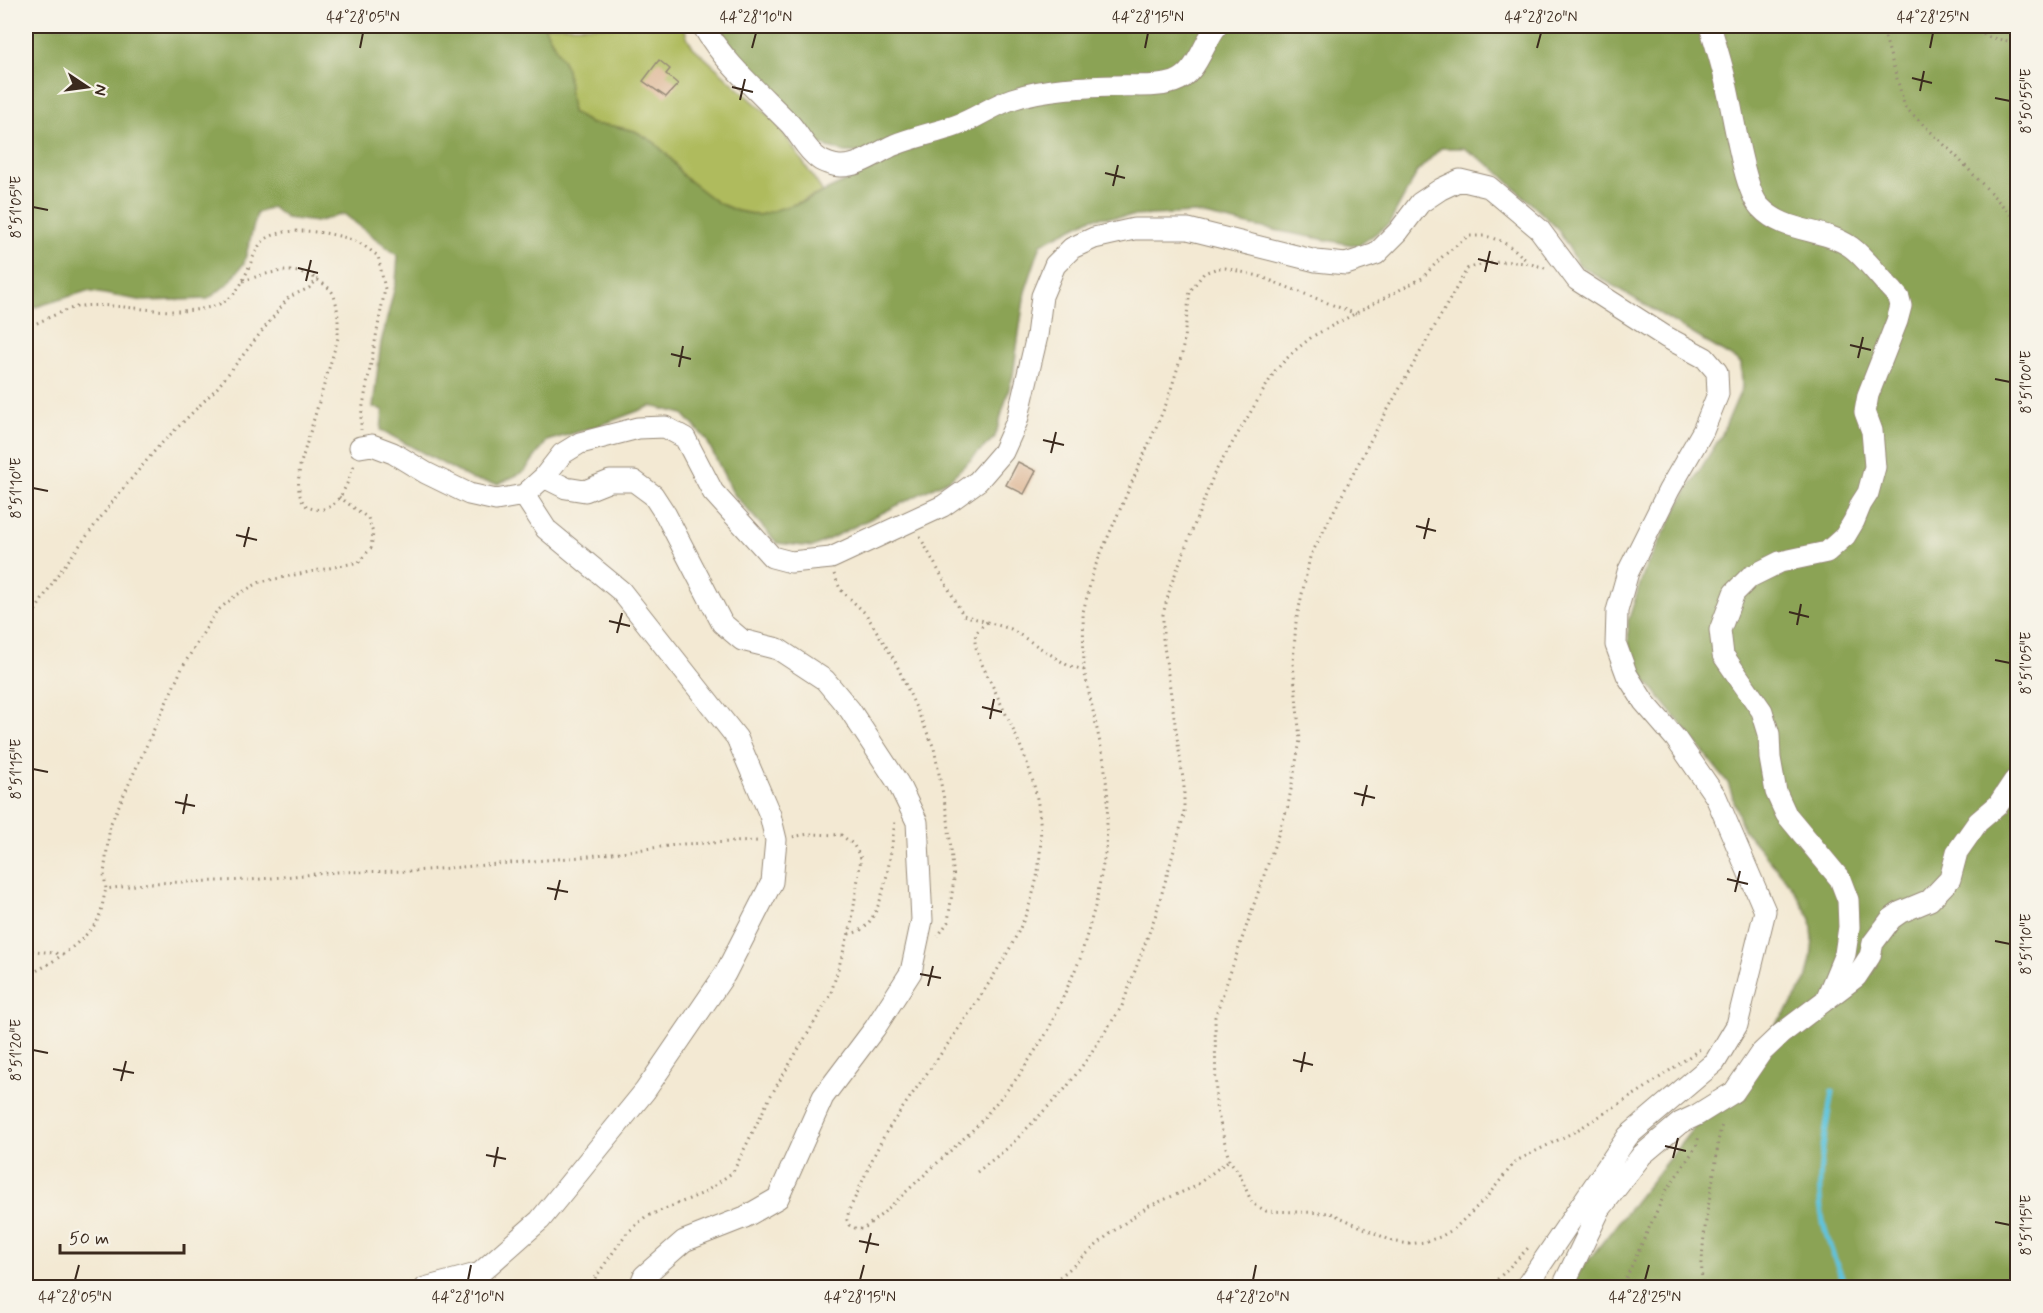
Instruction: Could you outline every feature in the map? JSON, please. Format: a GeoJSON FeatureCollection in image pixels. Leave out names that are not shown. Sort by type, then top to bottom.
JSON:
{"type":"FeatureCollection","features":[{"type":"Feature","properties":{"kind":"street"},"geometry":{"type":"LineString","coordinates":[[703,26],[715,43],[791,126],[810,151],[820,160],[840,166],[864,160],[893,145],[957,125],[1013,98],[1061,88],[1150,86],[1176,81],[1194,66],[1209,35],[1217,26]]}},
{"type":"Feature","properties":{"kind":"street"},"geometry":{"type":"LineString","coordinates":[[1710,26],[1727,84],[1752,194],[1759,206],[1772,217],[1792,228],[1826,235],[1852,248],[1899,298],[1900,306],[1897,321],[1868,395],[1865,412],[1872,431],[1875,467],[1868,493],[1860,504],[1854,521],[1845,536],[1827,552],[1780,562],[1750,577],[1734,593],[1720,630],[1723,655],[1761,711],[1769,735],[1770,758],[1776,792],[1786,814],[1840,879],[1848,900],[1849,927],[1845,954],[1827,997]]}},
{"type":"Feature","properties":{"kind":"street"},"geometry":{"type":"LineString","coordinates":[[360,447],[372,445],[393,453],[426,473],[469,494],[496,500],[524,495],[544,477],[562,454],[580,443],[638,428],[665,427],[685,438],[713,492],[772,557],[790,562],[831,558],[943,506],[978,481],[1003,452],[1017,421],[1037,336],[1042,296],[1055,265],[1072,248],[1094,238],[1134,229],[1188,229],[1316,261],[1346,264],[1376,254],[1398,232],[1420,203],[1441,189],[1461,180],[1489,187],[1539,229],[1577,280],[1666,337],[1705,358],[1717,372],[1718,394],[1703,431],[1669,490],[1628,572],[1617,611],[1616,645],[1627,675],[1644,702],[1676,739],[1716,797],[1765,911],[1737,1024],[1715,1062],[1628,1136],[1525,1287]]}},
{"type":"Feature","properties":{"kind":"street"},"geometry":{"type":"LineString","coordinates":[[544,477],[566,488],[585,491],[610,481],[634,481],[653,495],[666,515],[722,623],[742,640],[778,649],[825,680],[850,710],[898,783],[917,822],[922,920],[911,972],[875,1028],[823,1097],[778,1198],[745,1217],[684,1241],[644,1276],[639,1287]]}},
{"type":"Feature","properties":{"kind":"street"},"geometry":{"type":"LineString","coordinates":[[425,1287],[480,1273],[540,1220],[645,1091],[725,974],[772,882],[776,840],[770,815],[737,738],[621,591],[546,529],[524,495]]}},
{"type":"Feature","properties":{"kind":"street"},"geometry":{"type":"LineString","coordinates":[[1562,1287],[1600,1209],[1642,1155],[1680,1123],[1697,1116],[1734,1092],[1760,1054],[1781,1034],[1856,977],[1870,956],[1873,943],[1891,919],[1900,912],[1930,900],[1950,879],[1957,852],[1978,822],[1998,805],[2014,781],[2018,780]]}},
{"type":"Feature","properties":{"kind":"path"},"geometry":{"type":"LineString","coordinates":[[1882,26],[1905,107],[1956,156],[2018,222]]}},
{"type":"Feature","properties":{"kind":"path"},"geometry":{"type":"LineString","coordinates":[[1974,26],[1986,37],[2018,43]]}},
{"type":"Feature","properties":{"kind":"path"},"geometry":{"type":"LineString","coordinates":[[26,328],[78,306],[114,305],[185,312],[216,306],[237,292],[260,244],[275,236],[296,231],[328,233],[357,241],[378,256],[385,289],[361,416],[360,447],[351,474],[339,497],[329,507],[318,510],[308,507],[300,498],[298,484],[300,466],[338,338],[338,318],[334,294],[318,279],[300,272],[281,270],[243,281]]}},
{"type":"Feature","properties":{"kind":"path"},"geometry":{"type":"LineString","coordinates":[[976,1172],[1009,1147],[1066,1088],[1122,1006],[1156,914],[1184,815],[1184,786],[1163,639],[1163,614],[1171,585],[1214,474],[1275,371],[1313,336],[1422,278],[1442,257],[1468,236],[1486,236],[1501,241],[1515,249],[1528,263]]}},
{"type":"Feature","properties":{"kind":"path"},"geometry":{"type":"LineString","coordinates":[[1577,280],[1528,263],[1488,262],[1467,269],[1374,433],[1310,557],[1296,622],[1293,663],[1300,740],[1288,806],[1215,1017],[1216,1106],[1228,1160],[1238,1171],[1252,1203],[1266,1211],[1331,1213],[1392,1241],[1409,1244],[1440,1237],[1454,1229],[1485,1199],[1516,1161],[1574,1132],[1645,1088],[1708,1043],[1716,1039],[1729,1038]]}},
{"type":"Feature","properties":{"kind":"path"},"geometry":{"type":"LineString","coordinates":[[987,622],[977,632],[975,641],[982,662],[1030,767],[1039,801],[1041,834],[1039,869],[1017,935],[998,968],[889,1127],[849,1210],[847,1221],[852,1228],[863,1229],[881,1215],[976,1127],[1017,1077],[1048,1031],[1067,993],[1080,959],[1095,903],[1106,848],[1108,798],[1104,760],[1084,670],[1083,612],[1089,584],[1122,502],[1167,402],[1182,354],[1190,291],[1197,279],[1210,270],[1225,268],[1259,276],[1356,314]]}},
{"type":"Feature","properties":{"kind":"path"},"geometry":{"type":"LineString","coordinates":[[26,626],[56,577],[116,497],[158,447],[217,388],[289,297],[309,288],[318,279]]}},
{"type":"Feature","properties":{"kind":"path"},"geometry":{"type":"LineString","coordinates":[[26,975],[37,972],[75,945],[97,921],[106,889],[104,874],[110,825],[183,666],[216,612],[235,596],[260,582],[358,562],[371,548],[373,533],[368,518],[339,497]]}},
{"type":"Feature","properties":{"kind":"path"},"geometry":{"type":"LineString","coordinates":[[916,518],[916,530],[963,615],[1011,629],[1067,665],[1084,670]]}},
{"type":"Feature","properties":{"kind":"path"},"geometry":{"type":"LineString","coordinates":[[831,558],[833,574],[840,589],[866,614],[895,661],[934,748],[948,820],[954,879],[948,922],[936,939]]}},
{"type":"Feature","properties":{"kind":"path"},"geometry":{"type":"LineString","coordinates":[[849,934],[861,930],[875,914],[889,865],[896,814]]}},
{"type":"Feature","properties":{"kind":"path"},"geometry":{"type":"LineString","coordinates":[[106,889],[151,883],[250,880],[337,872],[414,871],[581,857],[684,844],[776,840],[809,834],[841,835],[853,844],[861,858],[849,934],[830,996],[770,1097],[733,1172],[704,1193],[645,1217],[626,1234],[588,1287]]}},
{"type":"Feature","properties":{"kind":"path"},"geometry":{"type":"LineString","coordinates":[[26,950],[63,954]]}},
{"type":"Feature","properties":{"kind":"path"},"geometry":{"type":"LineString","coordinates":[[1702,1287],[1701,1267],[1708,1200],[1716,1165],[1719,1133],[1734,1092]]}},
{"type":"Feature","properties":{"kind":"path"},"geometry":{"type":"LineString","coordinates":[[1620,1287],[1666,1191],[1696,1147],[1701,1127],[1697,1116]]}},
{"type":"Feature","properties":{"kind":"path"},"geometry":{"type":"LineString","coordinates":[[1045,1287],[1108,1235],[1147,1207],[1194,1187],[1228,1160]]}},
{"type":"Feature","properties":{"kind":"green space"},"geometry":{"type":"Polygon","coordinates":[[[26,26],[544,26],[567,69],[572,112],[591,124],[635,131],[654,142],[671,159],[683,176],[718,203],[737,211],[759,215],[802,202],[883,164],[865,153],[844,152],[822,145],[721,41],[716,26],[2017,26],[2017,1287],[1567,1287],[1791,1005],[1806,981],[1813,939],[1811,919],[1792,887],[1743,829],[1728,783],[1641,674],[1629,647],[1628,621],[1645,569],[1685,494],[1721,436],[1742,388],[1741,363],[1579,265],[1557,228],[1494,168],[1464,148],[1441,148],[1418,171],[1389,224],[1358,246],[1195,213],[1092,218],[1041,244],[1025,292],[1013,375],[995,437],[950,479],[813,547],[777,543],[733,493],[706,439],[683,414],[651,406],[598,426],[547,441],[524,472],[498,484],[473,480],[381,430],[383,410],[373,407],[381,343],[396,282],[398,256],[344,214],[316,222],[286,218],[272,207],[257,213],[244,263],[229,283],[208,299],[144,301],[87,291],[26,310],[26,26]]]}},
{"type":"Feature","properties":{"kind":"green space"},"geometry":{"type":"Polygon","coordinates":[[[544,26],[685,26],[686,35],[693,47],[776,122],[823,192],[781,210],[759,215],[737,211],[718,203],[683,176],[671,159],[654,142],[635,131],[591,124],[571,112],[567,69],[544,26]]]}},
{"type":"Feature","properties":{"kind":"building"},"geometry":{"type":"Polygon","coordinates":[[[659,60],[670,69],[666,74],[678,84],[666,97],[643,81],[659,60]]]}},
{"type":"Feature","properties":{"kind":"building"},"geometry":{"type":"Polygon","coordinates":[[[1018,462],[1036,471],[1024,494],[1006,485],[1018,462]]]}},
{"type":"Feature","properties":{"kind":"waterway"},"geometry":{"type":"LineString","coordinates":[[1832,1091],[1820,1173],[1821,1206],[1827,1238],[1846,1288]]}}]}
